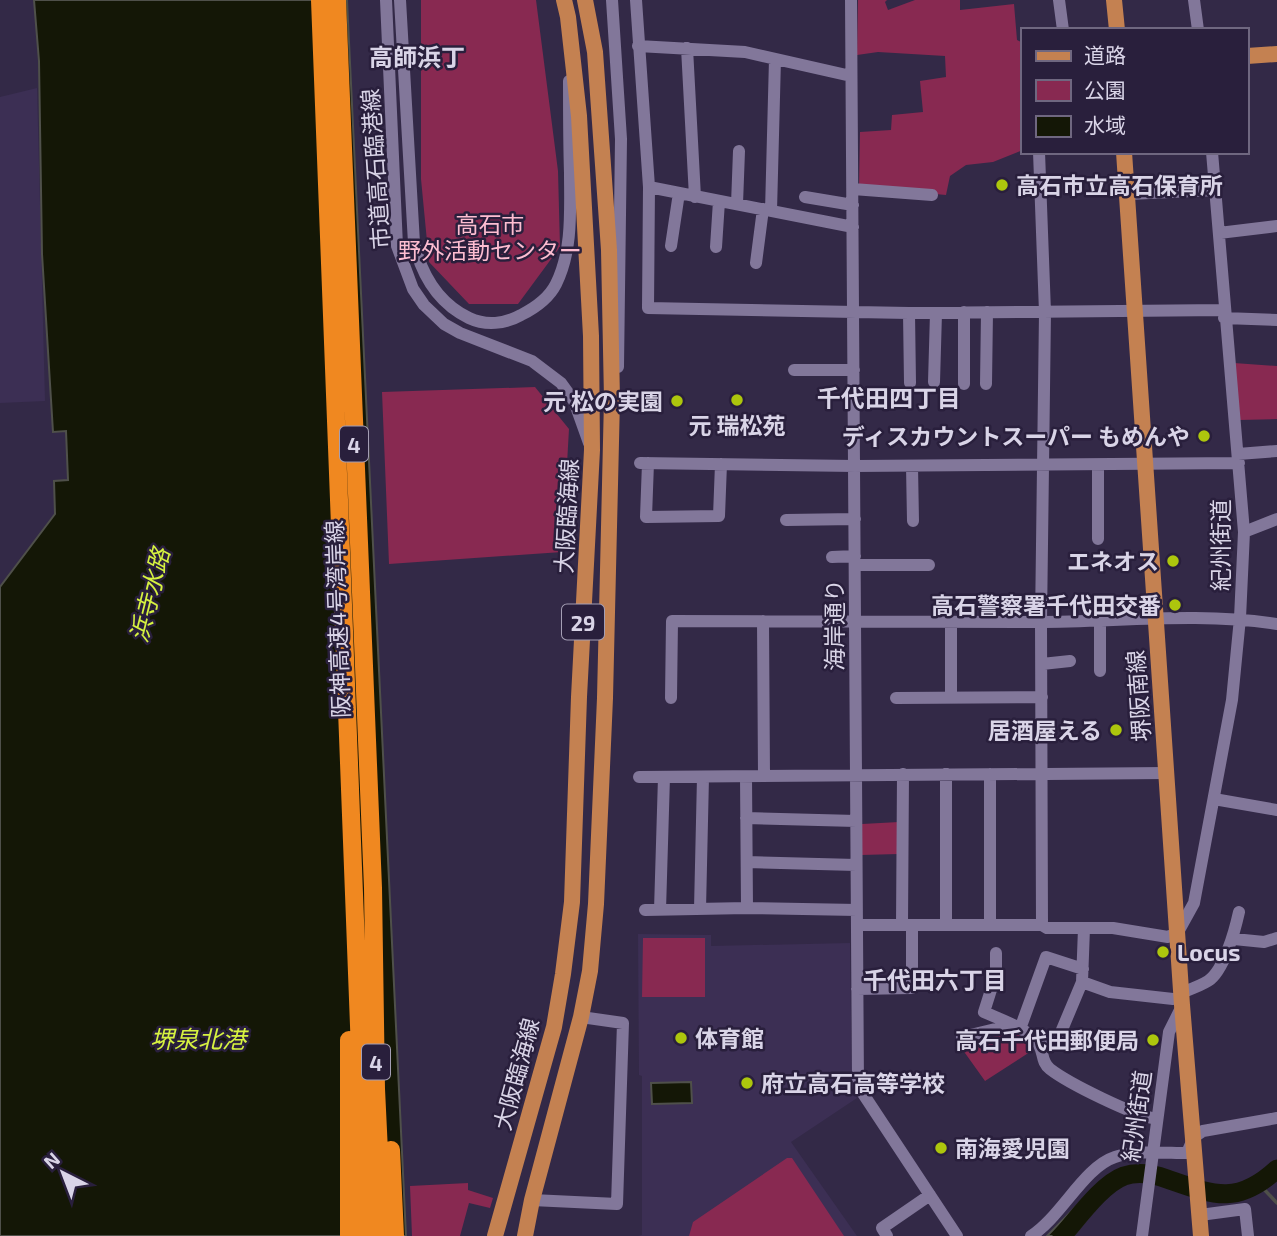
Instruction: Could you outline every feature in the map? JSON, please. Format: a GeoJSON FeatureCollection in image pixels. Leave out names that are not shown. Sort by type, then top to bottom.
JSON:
{"type":"FeatureCollection","features":[{"type":"Feature","properties":{"kind":"highway","name":"阪神高速4号湾岸線"},"geometry":{"type":"LineString","coordinates":[[320,0],[367,1236]]}},
{"type":"Feature","properties":{"kind":"highway","name":"阪神高速4号湾岸線"},"geometry":{"type":"LineString","coordinates":[[337,0],[373,888],[376,1088],[383,1236]]}},
{"type":"Feature","properties":{"kind":"highway"},"geometry":{"type":"LineString","coordinates":[[350,748],[348,773],[351,988],[347,1078],[350,1236]]}},
{"type":"Feature","properties":{"kind":"highway"},"geometry":{"type":"LineString","coordinates":[[373,888],[388,1089],[395,1236]]}},
{"type":"Feature","properties":{"kind":"main road","name":"大阪臨海線"},"geometry":{"type":"LineString","coordinates":[[495,1236],[554,1027],[571,914],[592,450],[589,271],[579,116],[564,0]]}},
{"type":"Feature","properties":{"kind":"main road","name":"大阪臨海線"},"geometry":{"type":"LineString","coordinates":[[525,1236],[532,1200],[581,1017],[590,971],[596,904],[605,698],[612,399],[610,250],[595,52],[585,0]]}},
{"type":"Feature","properties":{"kind":"main road"},"geometry":{"type":"LineString","coordinates":[[1114,0],[1116,28]]}},
{"type":"Feature","properties":{"kind":"main road"},"geometry":{"type":"LineString","coordinates":[[1249,56],[1277,54]]}},
{"type":"Feature","properties":{"kind":"main road","name":"堺阪南線"},"geometry":{"type":"LineString","coordinates":[[1124,154],[1178,932],[1179,999],[1194,1137],[1201,1236]]}},
{"type":"Feature","properties":{"kind":"street","name":"市道高石臨港線"},"geometry":{"type":"LineString","coordinates":[[386,0],[397,246],[409,281],[424,305],[444,324],[532,361],[561,383],[574,401],[592,450]]}},
{"type":"Feature","properties":{"kind":"street","name":"市道高石臨港線"},"geometry":{"type":"LineString","coordinates":[[400,0],[414,243],[418,260],[423,274],[446,302],[459,313],[486,322],[500,323],[531,310],[555,287],[562,270],[570,226],[568,17]]}},
{"type":"Feature","properties":{"kind":"street"},"geometry":{"type":"LineString","coordinates":[[611,483],[619,346],[621,139],[612,0]]}},
{"type":"Feature","properties":{"kind":"street"},"geometry":{"type":"LineString","coordinates":[[636,0],[649,187],[648,308],[909,313],[1135,310],[1224,314],[1277,320]]}},
{"type":"Feature","properties":{"kind":"street","name":"海岸通り"},"geometry":{"type":"LineString","coordinates":[[851,0],[858,1086],[957,1236]]}},
{"type":"Feature","properties":{"kind":"street"},"geometry":{"type":"LineString","coordinates":[[1059,0],[1063,28]]}},
{"type":"Feature","properties":{"kind":"street"},"geometry":{"type":"LineString","coordinates":[[1194,0],[1198,28]]}},
{"type":"Feature","properties":{"kind":"street"},"geometry":{"type":"LineString","coordinates":[[638,47],[745,52],[851,76]]}},
{"type":"Feature","properties":{"kind":"street"},"geometry":{"type":"LineString","coordinates":[[687,48],[695,197]]}},
{"type":"Feature","properties":{"kind":"street"},"geometry":{"type":"LineString","coordinates":[[756,263],[767,210],[775,59]]}},
{"type":"Feature","properties":{"kind":"street"},"geometry":{"type":"LineString","coordinates":[[737,204],[738,151]]}},
{"type":"Feature","properties":{"kind":"street"},"geometry":{"type":"LineString","coordinates":[[1039,154],[1045,312],[1041,622],[1042,925]]}},
{"type":"Feature","properties":{"kind":"street","name":"紀州街道"},"geometry":{"type":"LineString","coordinates":[[1178,932],[1194,903],[1232,700],[1240,618],[1244,532],[1212,154]]}},
{"type":"Feature","properties":{"kind":"street"},"geometry":{"type":"LineString","coordinates":[[649,187],[853,227]]}},
{"type":"Feature","properties":{"kind":"street"},"geometry":{"type":"LineString","coordinates":[[853,189],[932,195]]}},
{"type":"Feature","properties":{"kind":"street"},"geometry":{"type":"LineString","coordinates":[[1128,194],[1216,190]]}},
{"type":"Feature","properties":{"kind":"street"},"geometry":{"type":"LineString","coordinates":[[671,246],[679,193]]}},
{"type":"Feature","properties":{"kind":"street"},"geometry":{"type":"LineString","coordinates":[[805,197],[853,205]]}},
{"type":"Feature","properties":{"kind":"street"},"geometry":{"type":"LineString","coordinates":[[716,247],[719,201]]}},
{"type":"Feature","properties":{"kind":"street"},"geometry":{"type":"LineString","coordinates":[[1219,233],[1277,226]]}},
{"type":"Feature","properties":{"kind":"street"},"geometry":{"type":"LineString","coordinates":[[964,312],[964,384]]}},
{"type":"Feature","properties":{"kind":"street"},"geometry":{"type":"LineString","coordinates":[[986,384],[987,312]]}},
{"type":"Feature","properties":{"kind":"street"},"geometry":{"type":"LineString","coordinates":[[909,313],[910,383]]}},
{"type":"Feature","properties":{"kind":"street"},"geometry":{"type":"LineString","coordinates":[[934,382],[936,313]]}},
{"type":"Feature","properties":{"kind":"street"},"geometry":{"type":"LineString","coordinates":[[794,370],[854,370]]}},
{"type":"Feature","properties":{"kind":"street"},"geometry":{"type":"LineString","coordinates":[[721,464],[719,516],[646,517],[644,463],[721,464],[855,466],[1146,465],[1239,458],[1277,450]]}},
{"type":"Feature","properties":{"kind":"street"},"geometry":{"type":"LineString","coordinates":[[1098,465],[1098,540]]}},
{"type":"Feature","properties":{"kind":"street"},"geometry":{"type":"LineString","coordinates":[[912,466],[913,521]]}},
{"type":"Feature","properties":{"kind":"street"},"geometry":{"type":"LineString","coordinates":[[786,520],[855,519]]}},
{"type":"Feature","properties":{"kind":"street"},"geometry":{"type":"LineString","coordinates":[[1244,532],[1277,519]]}},
{"type":"Feature","properties":{"kind":"street"},"geometry":{"type":"LineString","coordinates":[[832,557],[929,565]]}},
{"type":"Feature","properties":{"kind":"street"},"geometry":{"type":"LineString","coordinates":[[671,698],[672,621],[1041,622],[1240,618],[1277,624]]}},
{"type":"Feature","properties":{"kind":"street"},"geometry":{"type":"LineString","coordinates":[[1100,620],[1100,671]]}},
{"type":"Feature","properties":{"kind":"street"},"geometry":{"type":"LineString","coordinates":[[763,621],[764,776]]}},
{"type":"Feature","properties":{"kind":"street"},"geometry":{"type":"LineString","coordinates":[[951,621],[951,697]]}},
{"type":"Feature","properties":{"kind":"street"},"geometry":{"type":"LineString","coordinates":[[1042,664],[1070,661]]}},
{"type":"Feature","properties":{"kind":"street"},"geometry":{"type":"LineString","coordinates":[[896,698],[1042,697]]}},
{"type":"Feature","properties":{"kind":"street"},"geometry":{"type":"LineString","coordinates":[[639,776],[1166,773]]}},
{"type":"Feature","properties":{"kind":"street"},"geometry":{"type":"LineString","coordinates":[[857,989],[912,988],[902,774]]}},
{"type":"Feature","properties":{"kind":"street"},"geometry":{"type":"LineString","coordinates":[[946,774],[946,925]]}},
{"type":"Feature","properties":{"kind":"street"},"geometry":{"type":"LineString","coordinates":[[990,774],[990,925]]}},
{"type":"Feature","properties":{"kind":"street"},"geometry":{"type":"LineString","coordinates":[[660,910],[664,777]]}},
{"type":"Feature","properties":{"kind":"street"},"geometry":{"type":"LineString","coordinates":[[700,909],[703,777]]}},
{"type":"Feature","properties":{"kind":"street"},"geometry":{"type":"LineString","coordinates":[[746,777],[747,908]]}},
{"type":"Feature","properties":{"kind":"street"},"geometry":{"type":"LineString","coordinates":[[1214,799],[1277,810]]}},
{"type":"Feature","properties":{"kind":"street"},"geometry":{"type":"LineString","coordinates":[[746,818],[856,821]]}},
{"type":"Feature","properties":{"kind":"street"},"geometry":{"type":"LineString","coordinates":[[747,862],[856,865]]}},
{"type":"Feature","properties":{"kind":"street"},"geometry":{"type":"LineString","coordinates":[[645,910],[857,910]]}},
{"type":"Feature","properties":{"kind":"street"},"geometry":{"type":"LineString","coordinates":[[1016,1027],[1046,957],[1111,992],[1179,999],[1210,980],[1234,939],[1239,912]]}},
{"type":"Feature","properties":{"kind":"street"},"geometry":{"type":"LineString","coordinates":[[857,926],[1042,925],[1047,928],[1113,928],[1168,937],[1178,932]]}},
{"type":"Feature","properties":{"kind":"street"},"geometry":{"type":"LineString","coordinates":[[1040,1047],[1056,1044],[1083,976],[1084,928]]}},
{"type":"Feature","properties":{"kind":"street"},"geometry":{"type":"LineString","coordinates":[[1234,939],[1264,942],[1277,938]]}},
{"type":"Feature","properties":{"kind":"street"},"geometry":{"type":"LineString","coordinates":[[996,953],[996,974],[984,1012],[1016,1027],[1038,1042],[1046,1067],[1121,1106],[1157,1119]]}},
{"type":"Feature","properties":{"kind":"street","name":"紀州街道"},"geometry":{"type":"LineString","coordinates":[[1142,1236],[1169,1032],[1179,999]]}},
{"type":"Feature","properties":{"kind":"street"},"geometry":{"type":"LineString","coordinates":[[532,1200],[617,1204],[623,1023],[581,1017]]}},
{"type":"Feature","properties":{"kind":"street"},"geometry":{"type":"LineString","coordinates":[[962,1037],[1016,1027]]}},
{"type":"Feature","properties":{"kind":"street"},"geometry":{"type":"LineString","coordinates":[[1031,1236],[1053,1219],[1092,1173],[1109,1159],[1118,1156],[1152,1157],[1187,1153],[1194,1137],[1203,1131],[1277,1118]]}},
{"type":"Feature","properties":{"kind":"street"},"geometry":{"type":"LineString","coordinates":[[887,1236],[882,1228],[930,1195]]}},
{"type":"Feature","properties":{"kind":"street"},"geometry":{"type":"LineString","coordinates":[[1199,1209],[1245,1209],[1248,1236]]}},
{"type":"Feature","properties":{"kind":"shaded area"},"geometry":{"type":"Polygon","coordinates":[[[37,88],[45,401],[0,403],[0,97],[37,88]]]}},
{"type":"Feature","properties":{"kind":"shaded area","name":"府立高石高等学校"},"geometry":{"type":"Polygon","coordinates":[[[638,934],[711,935],[711,946],[850,943],[852,1090],[857,1098],[791,1142],[857,1236],[638,1236],[642,1235],[642,1076],[639,1075],[638,934]]]}},
{"type":"Feature","properties":{"kind":"green space","name":"高石市 野外活動センター"},"geometry":{"type":"Polygon","coordinates":[[[421,0],[536,0],[558,171],[560,247],[518,304],[469,304],[429,262],[421,179],[421,0]]]}},
{"type":"Feature","properties":{"kind":"green space"},"geometry":{"type":"Polygon","coordinates":[[[858,0],[887,0],[885,2],[888,10],[915,0],[960,0],[960,10],[1014,4],[1017,40],[1021,42],[1021,151],[993,162],[966,165],[950,176],[946,195],[859,187],[860,132],[891,130],[892,115],[923,112],[920,81],[946,77],[945,56],[878,52],[857,55],[858,0]]]}},
{"type":"Feature","properties":{"kind":"green space"},"geometry":{"type":"Polygon","coordinates":[[[1234,363],[1277,366],[1277,419],[1239,420],[1234,363]]]}},
{"type":"Feature","properties":{"kind":"green space"},"geometry":{"type":"Polygon","coordinates":[[[535,387],[569,429],[562,552],[389,564],[382,392],[535,387]]]}},
{"type":"Feature","properties":{"kind":"green space"},"geometry":{"type":"Polygon","coordinates":[[[899,822],[899,854],[861,855],[862,824],[899,822]]]}},
{"type":"Feature","properties":{"kind":"green space"},"geometry":{"type":"Polygon","coordinates":[[[643,938],[705,938],[705,997],[642,997],[643,938]]]}},
{"type":"Feature","properties":{"kind":"green space"},"geometry":{"type":"Polygon","coordinates":[[[1010,1032],[1024,1038],[1033,1050],[985,1081],[960,1046],[1010,1032]]]}},
{"type":"Feature","properties":{"kind":"green space"},"geometry":{"type":"Polygon","coordinates":[[[787,1158],[792,1158],[844,1236],[689,1236],[693,1222],[787,1158]]]}},
{"type":"Feature","properties":{"kind":"green space"},"geometry":{"type":"Polygon","coordinates":[[[468,1183],[468,1190],[493,1198],[490,1208],[469,1203],[460,1236],[412,1236],[410,1186],[468,1183]]]}},
{"type":"Feature","properties":{"kind":"water","name":"堺泉北港"},"geometry":{"type":"Polygon","coordinates":[[[34,0],[347,0],[406,1236],[0,1236],[0,587],[55,514],[54,481],[68,480],[66,431],[53,432],[42,254],[39,61],[34,0]]]}},
{"type":"Feature","properties":{"kind":"water"},"geometry":{"type":"Polygon","coordinates":[[[691,1082],[692,1103],[652,1104],[651,1083],[691,1082]]]}},
{"type":"Feature","properties":{"kind":"water"},"geometry":{"type":"Polygon","coordinates":[[[1097,1185],[1113,1188],[1073,1236],[1047,1236],[1097,1185]]]}},
{"type":"Feature","properties":{"kind":"waterway"},"geometry":{"type":"LineString","coordinates":[[1062,1236],[1107,1186],[1124,1176],[1151,1175],[1211,1193],[1224,1194],[1249,1188],[1277,1169]]}},
{"type":"Feature","properties":{"kind":"waterway"},"geometry":{"type":"LineString","coordinates":[[1260,1185],[1277,1203]]}},
{"type":"Feature","properties":{"kind":"place","name":"高石市立高石保育所"},"geometry":{"type":"Point","coordinates":[1002,185]}},
{"type":"Feature","properties":{"kind":"place","name":"元 瑞松苑"},"geometry":{"type":"Point","coordinates":[737,400]}},
{"type":"Feature","properties":{"kind":"place","name":"元 松の実園"},"geometry":{"type":"Point","coordinates":[677,401]}},
{"type":"Feature","properties":{"kind":"place","name":"ディスカウントスーパー もめんや"},"geometry":{"type":"Point","coordinates":[1204,436]}},
{"type":"Feature","properties":{"kind":"place","name":"エネオス"},"geometry":{"type":"Point","coordinates":[1173,561]}},
{"type":"Feature","properties":{"kind":"place","name":"高石警察署千代田交番"},"geometry":{"type":"Point","coordinates":[1175,605]}},
{"type":"Feature","properties":{"kind":"place","name":"居酒屋える"},"geometry":{"type":"Point","coordinates":[1116,730]}},
{"type":"Feature","properties":{"kind":"place","name":"Locus"},"geometry":{"type":"Point","coordinates":[1163,952]}},
{"type":"Feature","properties":{"kind":"place","name":"体育館"},"geometry":{"type":"Point","coordinates":[681,1038]}},
{"type":"Feature","properties":{"kind":"place","name":"高石千代田郵便局"},"geometry":{"type":"Point","coordinates":[1153,1040]}},
{"type":"Feature","properties":{"kind":"place","name":"府立高石高等学校"},"geometry":{"type":"Point","coordinates":[747,1083]}},
{"type":"Feature","properties":{"kind":"place","name":"南海愛児園"},"geometry":{"type":"Point","coordinates":[941,1148]}},
{"type":"Feature","properties":{"kind":"district","name":"高師浜丁"},"geometry":{"type":"Point","coordinates":[417,56]}},
{"type":"Feature","properties":{"kind":"district","name":"千代田四丁目"},"geometry":{"type":"Point","coordinates":[889,397]}},
{"type":"Feature","properties":{"kind":"district","name":"千代田六丁目"},"geometry":{"type":"Point","coordinates":[935,979]}},
{"type":"Feature","properties":{"kind":"water label","name":"浜寺水路"},"geometry":{"type":"Point","coordinates":[149,595]}}]}
